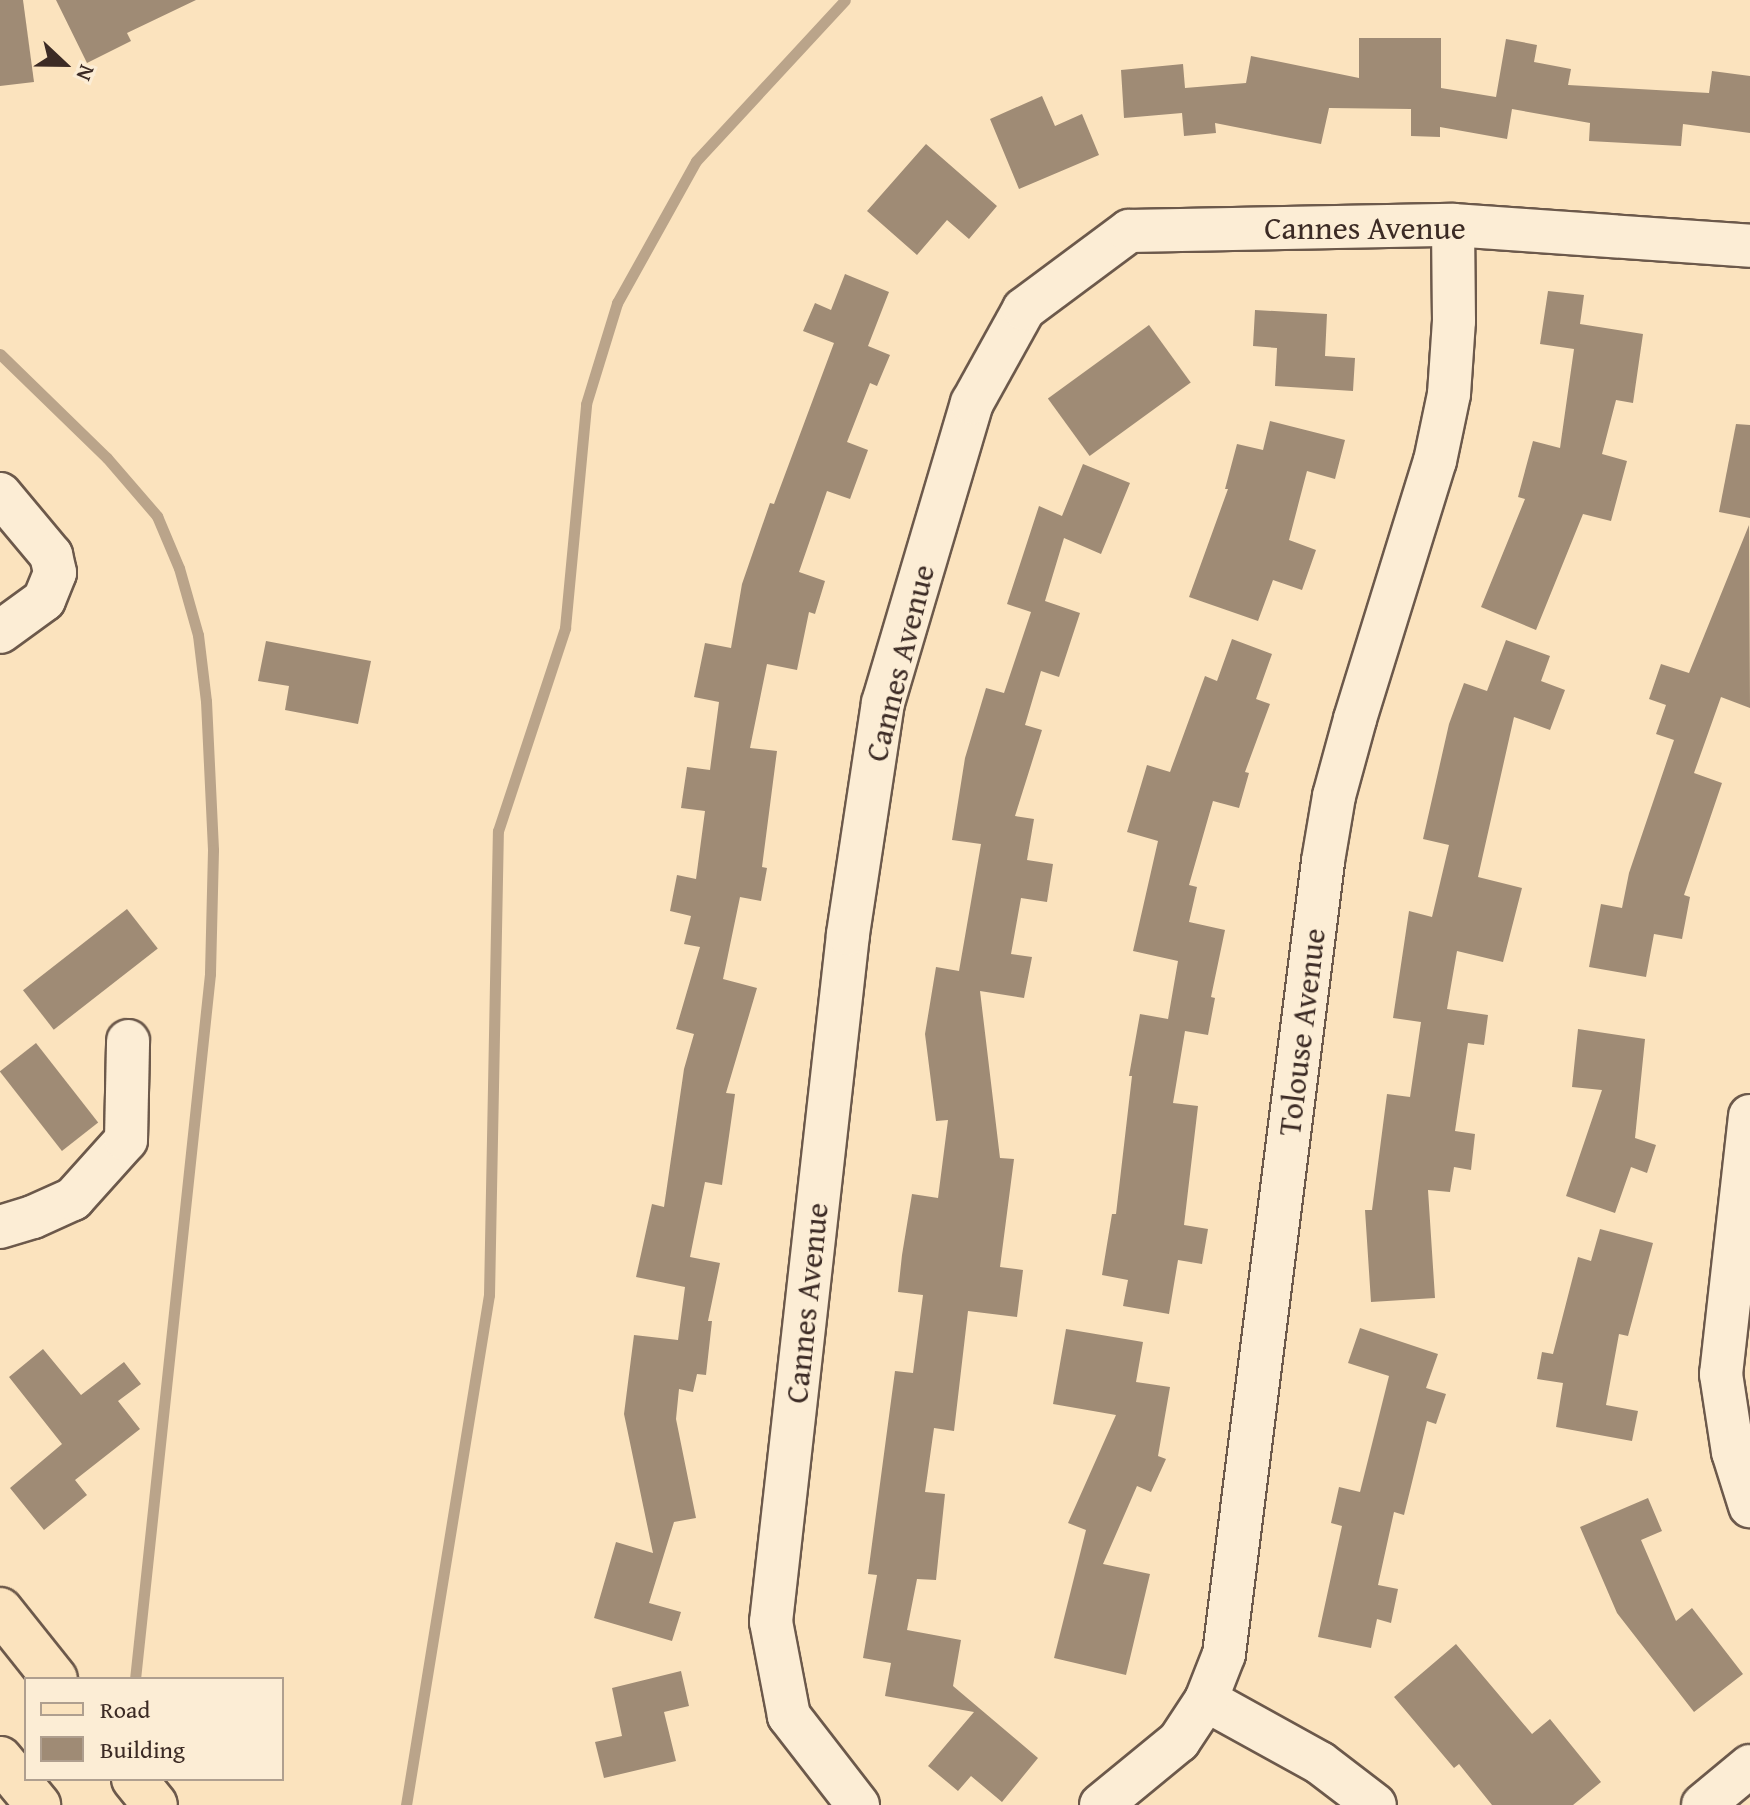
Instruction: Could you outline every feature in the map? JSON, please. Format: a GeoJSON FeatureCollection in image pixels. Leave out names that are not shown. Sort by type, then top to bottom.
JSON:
{"type":"FeatureCollection","features":[{"type":"Feature","properties":{"kind":"main road"},"geometry":{"type":"LineString","coordinates":[[0,1610],[53,1677]]}},
{"type":"Feature","properties":{"kind":"main road"},"geometry":{"type":"LineString","coordinates":[[0,1759],[38,1805]]}},
{"type":"Feature","properties":{"kind":"main road"},"geometry":{"type":"LineString","coordinates":[[136,1781],[155,1805]]}},
{"type":"Feature","properties":{"kind":"street","name":"Cannes Avenue"},"geometry":{"type":"LineString","coordinates":[[858,1805],[789,1716],[771,1622],[848,934],[883,703],[972,403],[1024,309],[1129,231],[1453,225],[1750,246]]}},
{"type":"Feature","properties":{"kind":"street","name":"Tolouse Avenue"},"geometry":{"type":"LineString","coordinates":[[1101,1805],[1179,1741],[1206,1700],[1224,1654],[1323,861],[1334,796],[1409,538],[1435,461],[1449,394],[1454,321],[1453,225]]}},
{"type":"Feature","properties":{"kind":"street"},"geometry":{"type":"LineString","coordinates":[[0,494],[51,555],[55,573],[44,600],[0,632]]}},
{"type":"Feature","properties":{"kind":"street"},"geometry":{"type":"LineString","coordinates":[[0,1227],[33,1217],[73,1199],[126,1140],[128,1041]]}},
{"type":"Feature","properties":{"kind":"street"},"geometry":{"type":"LineString","coordinates":[[1749,1135],[1721,1374],[1733,1452],[1750,1506]]}},
{"type":"Feature","properties":{"kind":"street"},"geometry":{"type":"LineString","coordinates":[[1206,1700],[1320,1763],[1375,1805]]}},
{"type":"Feature","properties":{"kind":"street"},"geometry":{"type":"LineString","coordinates":[[1703,1805],[1750,1766]]}},
{"type":"Feature","properties":{"kind":"building"},"geometry":{"type":"Polygon","coordinates":[[[0,0],[23,0],[34,82],[0,86],[0,0]]]}},
{"type":"Feature","properties":{"kind":"building"},"geometry":{"type":"Polygon","coordinates":[[[56,0],[196,0],[127,33],[131,41],[87,63],[56,0]]]}},
{"type":"Feature","properties":{"kind":"building"},"geometry":{"type":"Polygon","coordinates":[[[1359,38],[1441,38],[1441,88],[1496,97],[1506,39],[1537,45],[1534,62],[1571,69],[1568,85],[1709,93],[1712,71],[1750,76],[1750,133],[1683,124],[1681,146],[1589,141],[1590,123],[1512,109],[1507,139],[1440,127],[1440,137],[1411,136],[1411,109],[1329,108],[1321,144],[1215,123],[1216,133],[1184,136],[1182,113],[1124,118],[1121,70],[1183,64],[1185,88],[1246,83],[1251,56],[1359,78],[1359,38]]]}},
{"type":"Feature","properties":{"kind":"building"},"geometry":{"type":"Polygon","coordinates":[[[1042,96],[1055,126],[1082,114],[1099,155],[1019,189],[990,119],[1042,96]]]}},
{"type":"Feature","properties":{"kind":"building"},"geometry":{"type":"Polygon","coordinates":[[[926,144],[997,206],[969,239],[947,220],[917,255],[867,211],[926,144]]]}},
{"type":"Feature","properties":{"kind":"building"},"geometry":{"type":"Polygon","coordinates":[[[845,274],[889,292],[868,346],[890,355],[877,386],[870,383],[847,442],[868,450],[850,499],[827,491],[799,572],[825,581],[815,614],[809,612],[797,670],[767,664],[750,748],[777,751],[762,867],[767,868],[761,901],[740,897],[723,979],[757,988],[726,1093],[735,1094],[722,1185],[705,1182],[690,1257],[720,1263],[708,1321],[712,1321],[706,1375],[697,1374],[693,1392],[679,1389],[676,1419],[696,1518],[674,1522],[649,1603],[681,1612],[672,1641],[594,1618],[616,1542],[653,1553],[624,1414],[634,1335],[678,1340],[685,1287],[636,1277],[652,1204],[664,1207],[684,1069],[694,1034],[676,1029],[700,947],[684,944],[691,916],[670,911],[677,875],[696,879],[705,811],[681,808],[687,767],[710,770],[719,702],[694,697],[705,643],[731,648],[742,584],[770,503],[774,504],[834,343],[803,331],[815,303],[831,310],[845,274]]]}},
{"type":"Feature","properties":{"kind":"building"},"geometry":{"type":"Polygon","coordinates":[[[1548,291],[1584,295],[1580,324],[1643,334],[1633,403],[1616,400],[1602,454],[1627,461],[1611,521],[1583,514],[1536,630],[1481,607],[1525,499],[1518,497],[1533,441],[1560,448],[1574,349],[1540,344],[1548,291]]]}},
{"type":"Feature","properties":{"kind":"building"},"geometry":{"type":"Polygon","coordinates":[[[1255,310],[1327,314],[1325,356],[1355,358],[1353,391],[1275,386],[1277,348],[1253,346],[1255,310]]]}},
{"type":"Feature","properties":{"kind":"building"},"geometry":{"type":"Polygon","coordinates":[[[1149,325],[1191,382],[1090,456],[1048,398],[1149,325]]]}},
{"type":"Feature","properties":{"kind":"building"},"geometry":{"type":"Polygon","coordinates":[[[1270,421],[1345,440],[1335,479],[1307,471],[1289,540],[1316,550],[1302,590],[1273,580],[1258,621],[1189,597],[1228,489],[1225,489],[1237,444],[1263,450],[1270,421]]]}},
{"type":"Feature","properties":{"kind":"building"},"geometry":{"type":"Polygon","coordinates":[[[1736,424],[1750,425],[1750,518],[1719,512],[1736,424]]]}},
{"type":"Feature","properties":{"kind":"building"},"geometry":{"type":"Polygon","coordinates":[[[1083,464],[1130,483],[1101,554],[1064,538],[1045,601],[1080,613],[1059,677],[1041,671],[1025,725],[1042,730],[1015,816],[1034,819],[1027,860],[1053,864],[1047,902],[1021,898],[1011,954],[1032,957],[1024,998],[980,991],[1000,1158],[1014,1159],[1000,1267],[1023,1270],[1017,1317],[968,1311],[954,1431],[934,1428],[925,1492],[945,1494],[936,1580],[917,1579],[907,1630],[961,1640],[953,1686],[1038,1758],[1002,1802],[971,1776],[958,1791],[928,1766],[974,1712],[885,1696],[891,1663],[863,1658],[877,1575],[868,1574],[895,1371],[913,1373],[923,1295],[898,1292],[912,1194],[938,1198],[948,1120],[936,1121],[925,1034],[936,967],[959,971],[981,844],[952,840],[965,758],[986,688],[1004,693],[1031,612],[1007,604],[1039,506],[1062,516],[1083,464]]]}},
{"type":"Feature","properties":{"kind":"building"},"geometry":{"type":"Polygon","coordinates":[[[1749,525],[1750,708],[1721,697],[1694,773],[1722,783],[1684,895],[1690,897],[1682,939],[1654,934],[1646,977],[1589,967],[1601,904],[1622,908],[1629,873],[1674,740],[1656,734],[1666,705],[1649,699],[1661,664],[1689,673],[1749,525]]]}},
{"type":"Feature","properties":{"kind":"building"},"geometry":{"type":"Polygon","coordinates":[[[1232,639],[1272,654],[1256,699],[1270,704],[1245,772],[1249,773],[1239,808],[1213,801],[1189,885],[1197,887],[1189,922],[1225,930],[1211,997],[1215,998],[1208,1035],[1185,1031],[1173,1103],[1198,1106],[1184,1225],[1208,1229],[1202,1264],[1178,1260],[1169,1314],[1123,1306],[1128,1280],[1102,1275],[1112,1214],[1116,1214],[1132,1076],[1129,1076],[1140,1014],[1168,1019],[1178,961],[1133,951],[1158,841],[1127,832],[1147,765],[1170,772],[1205,676],[1217,681],[1232,639]]]}},
{"type":"Feature","properties":{"kind":"building"},"geometry":{"type":"Polygon","coordinates":[[[1506,640],[1550,656],[1541,681],[1565,690],[1550,730],[1514,717],[1478,877],[1522,888],[1503,962],[1457,951],[1447,1009],[1488,1015],[1484,1045],[1468,1043],[1455,1131],[1475,1134],[1471,1170],[1454,1167],[1450,1192],[1428,1190],[1435,1298],[1371,1302],[1365,1210],[1372,1210],[1387,1094],[1410,1097],[1421,1022],[1393,1018],[1409,911],[1432,917],[1449,845],[1423,839],[1449,724],[1464,683],[1487,691],[1506,640]]]}},
{"type":"Feature","properties":{"kind":"building"},"geometry":{"type":"Polygon","coordinates":[[[266,641],[371,661],[358,724],[285,710],[289,686],[258,681],[266,641]]]}},
{"type":"Feature","properties":{"kind":"building"},"geometry":{"type":"Polygon","coordinates":[[[127,909],[158,948],[54,1030],[23,990],[127,909]]]}},
{"type":"Feature","properties":{"kind":"building"},"geometry":{"type":"Polygon","coordinates":[[[1578,1029],[1645,1039],[1635,1138],[1656,1145],[1647,1173],[1631,1167],[1615,1213],[1566,1196],[1602,1090],[1572,1087],[1578,1029]]]}},
{"type":"Feature","properties":{"kind":"building"},"geometry":{"type":"Polygon","coordinates":[[[36,1043],[98,1123],[62,1151],[0,1072],[36,1043]]]}},
{"type":"Feature","properties":{"kind":"building"},"geometry":{"type":"Polygon","coordinates":[[[1600,1229],[1653,1243],[1628,1336],[1619,1334],[1606,1405],[1638,1411],[1632,1441],[1556,1427],[1563,1383],[1537,1379],[1542,1352],[1553,1354],[1578,1257],[1591,1261],[1600,1229]]]}},
{"type":"Feature","properties":{"kind":"building"},"geometry":{"type":"Polygon","coordinates":[[[1360,1328],[1438,1354],[1426,1388],[1446,1394],[1436,1424],[1427,1421],[1404,1515],[1394,1512],[1378,1585],[1398,1589],[1391,1623],[1377,1619],[1371,1648],[1318,1637],[1342,1526],[1331,1523],[1339,1487],[1360,1492],[1389,1376],[1348,1363],[1360,1328]]]}},
{"type":"Feature","properties":{"kind":"building"},"geometry":{"type":"Polygon","coordinates":[[[1066,1329],[1143,1342],[1136,1382],[1170,1387],[1158,1456],[1166,1459],[1151,1492],[1137,1486],[1103,1564],[1150,1574],[1126,1675],[1054,1658],[1086,1530],[1068,1523],[1116,1415],[1053,1404],[1066,1329]]]}},
{"type":"Feature","properties":{"kind":"building"},"geometry":{"type":"Polygon","coordinates":[[[43,1349],[81,1395],[124,1362],[141,1384],[118,1401],[140,1429],[75,1480],[87,1495],[44,1530],[10,1488],[62,1444],[9,1377],[43,1349]]]}},
{"type":"Feature","properties":{"kind":"building"},"geometry":{"type":"Polygon","coordinates":[[[1648,1498],[1662,1531],[1641,1540],[1676,1621],[1692,1608],[1743,1674],[1694,1712],[1617,1613],[1580,1527],[1648,1498]]]}},
{"type":"Feature","properties":{"kind":"building"},"geometry":{"type":"Polygon","coordinates":[[[1456,1644],[1532,1734],[1550,1719],[1601,1782],[1573,1805],[1492,1805],[1459,1764],[1454,1768],[1394,1697],[1456,1644]]]}},
{"type":"Feature","properties":{"kind":"building"},"geometry":{"type":"Polygon","coordinates":[[[681,1671],[689,1706],[664,1712],[676,1761],[604,1778],[595,1742],[622,1736],[612,1688],[681,1671]]]}},
{"type":"Feature","properties":{"kind":"waterway"},"geometry":{"type":"LineString","coordinates":[[406,1805],[489,1295],[498,831],[565,628],[586,404],[617,303],[696,161],[845,0]]}},
{"type":"Feature","properties":{"kind":"waterway"},"geometry":{"type":"LineString","coordinates":[[0,354],[107,458],[157,516],[179,568],[198,635],[206,701],[213,850],[210,974],[135,1677]]}}]}
